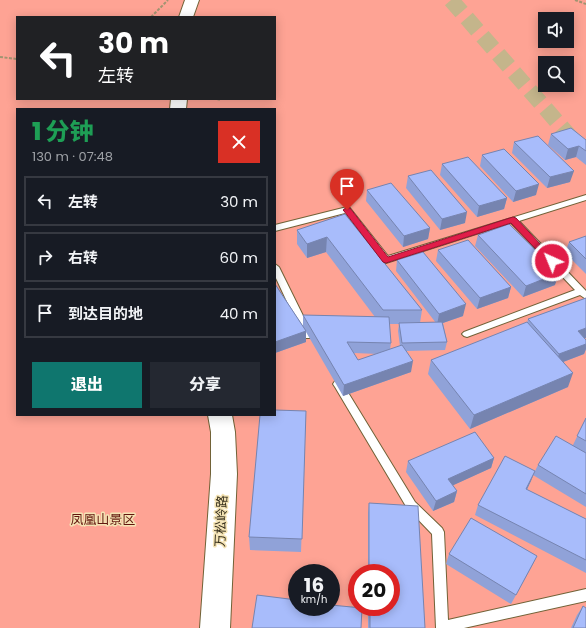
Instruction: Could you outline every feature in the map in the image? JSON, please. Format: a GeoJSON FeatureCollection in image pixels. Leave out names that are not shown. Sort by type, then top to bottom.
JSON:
{"type":"FeatureCollection","features":[{"type":"Feature","properties":{"kind":"street"},"geometry":{"type":"LineString","coordinates":[[186,16],[192,0]]}},
{"type":"Feature","properties":{"kind":"street","name":"万松岭路"},"geometry":{"type":"LineString","coordinates":[[215,628],[224,474],[223,432],[220,416]]}},
{"type":"Feature","properties":{"kind":"lane"},"geometry":{"type":"LineString","coordinates":[[276,228],[347,210],[386,260],[586,197]]}},
{"type":"Feature","properties":{"kind":"lane"},"geometry":{"type":"LineString","coordinates":[[467,334],[584,294],[513,220]]}},
{"type":"Feature","properties":{"kind":"lane"},"geometry":{"type":"LineString","coordinates":[[276,269],[303,326],[315,346]]}},
{"type":"Feature","properties":{"kind":"lane"},"geometry":{"type":"LineString","coordinates":[[331,373],[411,505],[438,532],[442,627],[586,595]]}},
{"type":"Feature","properties":{"kind":"path"},"geometry":{"type":"LineString","coordinates":[[152,16],[168,0]]}},
{"type":"Feature","properties":{"kind":"path"},"geometry":{"type":"LineString","coordinates":[[575,0],[586,4]]}},
{"type":"Feature","properties":{"kind":"path"},"geometry":{"type":"LineString","coordinates":[[0,57],[16,59]]}},
{"type":"Feature","properties":{"kind":"green space","name":"凤凰山景区"},"geometry":{"type":"Polygon","coordinates":[[[0,0],[586,0],[586,628],[0,628],[0,0]]]}},
{"type":"Feature","properties":{"kind":"building"},"geometry":{"type":"Polygon","coordinates":[[[571,128],[586,140],[586,151],[579,146],[568,149],[551,134],[571,128]]]}},
{"type":"Feature","properties":{"kind":"building"},"geometry":{"type":"Polygon","coordinates":[[[538,136],[574,171],[550,177],[514,142],[538,136]]]}},
{"type":"Feature","properties":{"kind":"building"},"geometry":{"type":"Polygon","coordinates":[[[504,149],[539,184],[516,191],[482,155],[504,149]]]}},
{"type":"Feature","properties":{"kind":"building"},"geometry":{"type":"Polygon","coordinates":[[[468,157],[507,198],[479,206],[442,164],[468,157]]]}},
{"type":"Feature","properties":{"kind":"building"},"geometry":{"type":"Polygon","coordinates":[[[431,170],[467,212],[442,219],[408,176],[431,170]]]}},
{"type":"Feature","properties":{"kind":"building"},"geometry":{"type":"Polygon","coordinates":[[[391,183],[430,228],[404,236],[367,190],[391,183]]]}},
{"type":"Feature","properties":{"kind":"building"},"geometry":{"type":"Polygon","coordinates":[[[345,214],[422,310],[383,310],[327,237],[307,244],[297,230],[345,214]]]}},
{"type":"Feature","properties":{"kind":"building"},"geometry":{"type":"Polygon","coordinates":[[[509,224],[559,273],[526,286],[478,235],[509,224]]]}},
{"type":"Feature","properties":{"kind":"building"},"geometry":{"type":"Polygon","coordinates":[[[586,236],[586,259],[569,242],[586,236]]]}},
{"type":"Feature","properties":{"kind":"building"},"geometry":{"type":"Polygon","coordinates":[[[468,240],[511,287],[480,298],[438,250],[468,240]]]}},
{"type":"Feature","properties":{"kind":"building"},"geometry":{"type":"Polygon","coordinates":[[[423,252],[466,304],[439,314],[397,260],[423,252]]]}},
{"type":"Feature","properties":{"kind":"building"},"geometry":{"type":"Polygon","coordinates":[[[276,286],[306,331],[276,342],[276,286]]]}},
{"type":"Feature","properties":{"kind":"building"},"geometry":{"type":"Polygon","coordinates":[[[586,298],[586,328],[578,331],[586,340],[586,344],[559,354],[528,319],[586,298]]]}},
{"type":"Feature","properties":{"kind":"building"},"geometry":{"type":"Polygon","coordinates":[[[303,315],[389,317],[391,343],[347,342],[358,360],[402,345],[413,361],[344,385],[303,315]]]}},
{"type":"Feature","properties":{"kind":"building"},"geometry":{"type":"Polygon","coordinates":[[[442,322],[447,342],[402,343],[399,323],[442,322]]]}},
{"type":"Feature","properties":{"kind":"building"},"geometry":{"type":"Polygon","coordinates":[[[527,322],[573,373],[474,415],[431,360],[527,322]]]}},
{"type":"Feature","properties":{"kind":"building"},"geometry":{"type":"Polygon","coordinates":[[[276,410],[306,411],[302,539],[249,537],[260,416],[276,416],[276,410]]]}},
{"type":"Feature","properties":{"kind":"building"},"geometry":{"type":"Polygon","coordinates":[[[586,418],[586,441],[577,436],[586,418]]]}},
{"type":"Feature","properties":{"kind":"building"},"geometry":{"type":"Polygon","coordinates":[[[475,432],[494,458],[448,479],[457,491],[436,501],[408,461],[475,432]]]}},
{"type":"Feature","properties":{"kind":"building"},"geometry":{"type":"Polygon","coordinates":[[[556,436],[586,453],[586,494],[538,465],[556,436]]]}},
{"type":"Feature","properties":{"kind":"building"},"geometry":{"type":"Polygon","coordinates":[[[505,456],[535,471],[526,489],[586,519],[586,560],[478,505],[505,456]]]}},
{"type":"Feature","properties":{"kind":"building"},"geometry":{"type":"Polygon","coordinates":[[[369,503],[418,506],[425,628],[370,628],[370,616],[400,616],[400,564],[369,564],[369,503]]]}},
{"type":"Feature","properties":{"kind":"building"},"geometry":{"type":"Polygon","coordinates":[[[471,518],[537,556],[516,595],[449,554],[471,518]]]}},
{"type":"Feature","properties":{"kind":"building"},"geometry":{"type":"Polygon","coordinates":[[[257,595],[288,599],[288,616],[340,616],[340,606],[348,607],[348,616],[362,616],[361,628],[252,628],[257,595]]]}},
{"type":"Feature","properties":{"kind":"building"},"geometry":{"type":"Polygon","coordinates":[[[583,606],[586,608],[586,628],[573,628],[583,606]]]}},
{"type":"Feature","properties":{"kind":"tunnel"},"geometry":{"type":"LineString","coordinates":[[451,0],[586,155]]}},
{"type":"Feature","properties":{"kind":"route"},"geometry":{"type":"LineString","coordinates":[[347,210],[386,260],[513,220],[552,261]]}}]}
